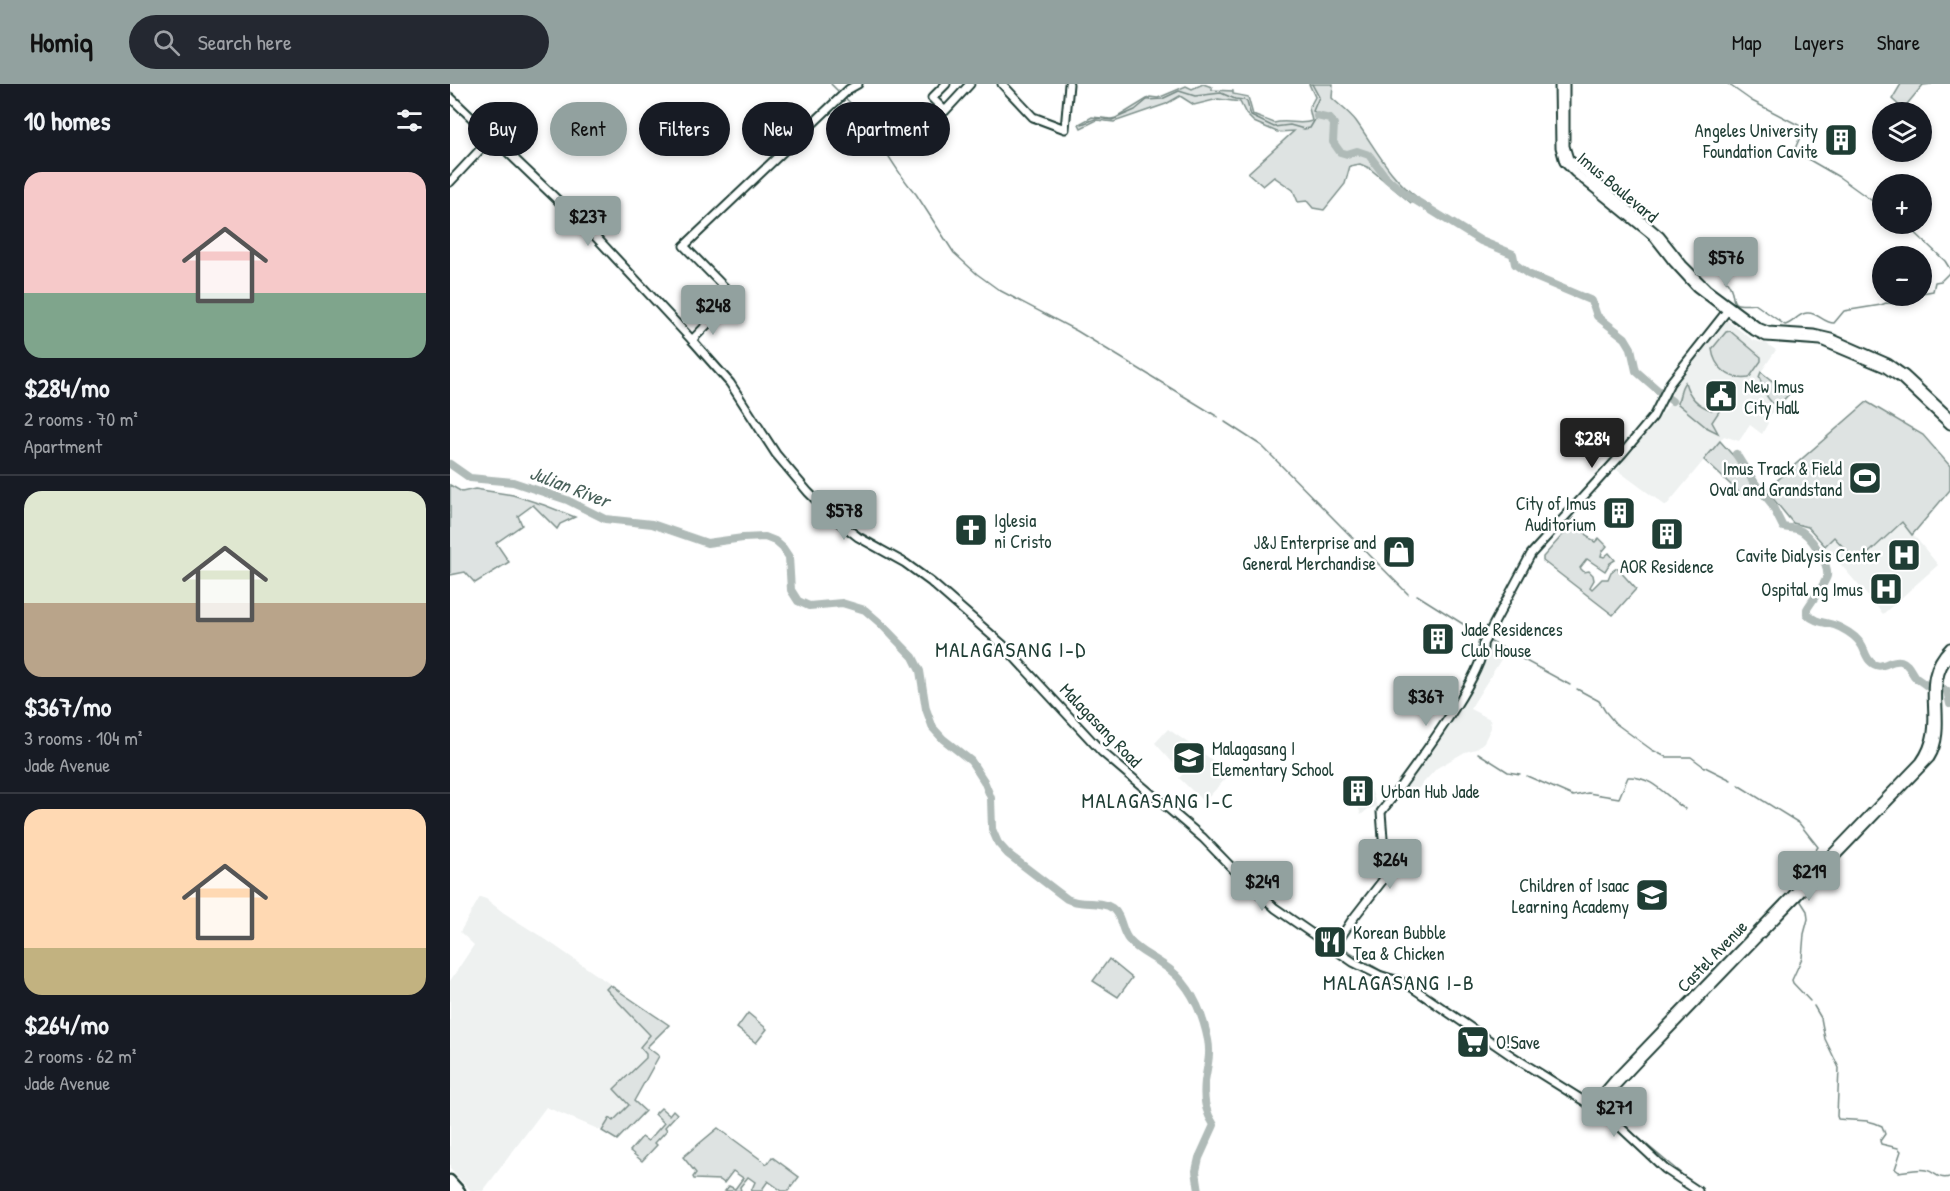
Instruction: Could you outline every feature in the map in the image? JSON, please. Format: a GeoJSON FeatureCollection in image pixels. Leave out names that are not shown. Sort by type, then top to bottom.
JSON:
{"type":"FeatureCollection","features":[{"type":"Feature","properties":{"kind":"highway"},"geometry":{"type":"LineString","coordinates":[[450,1180],[460,1191]]}},
{"type":"Feature","properties":{"kind":"main road"},"geometry":{"type":"LineString","coordinates":[[692,340],[734,297],[684,246],[849,89],[858,84]]}},
{"type":"Feature","properties":{"kind":"main road"},"geometry":{"type":"LineString","coordinates":[[946,84],[932,98],[945,111],[970,84]]}},
{"type":"Feature","properties":{"kind":"main road"},"geometry":{"type":"LineString","coordinates":[[1002,84],[1033,117],[1065,129],[1069,84]]}},
{"type":"Feature","properties":{"kind":"main road","name":"Imus Boulevard"},"geometry":{"type":"LineString","coordinates":[[1559,84],[1560,147],[1564,162],[1653,236],[1686,276],[1727,311],[1760,335],[1821,341],[1885,368],[1901,379],[1950,425]]}},
{"type":"Feature","properties":{"kind":"main road","name":"Imus Boulevard"},"geometry":{"type":"LineString","coordinates":[[1565,84],[1565,146],[1569,159],[1660,236],[1683,266],[1707,289],[1763,330],[1823,336],[1840,341],[1888,363],[1905,375],[1950,417]]}},
{"type":"Feature","properties":{"kind":"main road","name":"Malagasang Road"},"geometry":{"type":"LineString","coordinates":[[450,97],[468,115]]}},
{"type":"Feature","properties":{"kind":"main road"},"geometry":{"type":"LineString","coordinates":[[450,182],[474,156]]}},
{"type":"Feature","properties":{"kind":"main road","name":"Malagasang Road"},"geometry":{"type":"LineString","coordinates":[[510,156],[602,243],[692,340],[730,383],[776,454],[808,492],[835,519],[858,537],[931,582],[1003,645],[1110,759],[1203,838],[1275,908],[1333,949],[1379,975],[1407,984],[1512,1056],[1595,1108],[1618,1125],[1665,1169],[1698,1191]]}},
{"type":"Feature","properties":{"kind":"main road"},"geometry":{"type":"LineString","coordinates":[[1333,949],[1360,908],[1383,880],[1385,869],[1381,812],[1469,685],[1483,652],[1483,644],[1531,554],[1653,417],[1670,383],[1727,311]]}},
{"type":"Feature","properties":{"kind":"main road","name":"Castel Avenue"},"geometry":{"type":"LineString","coordinates":[[1595,1108],[1615,1078],[1920,762],[1930,746],[1933,733],[1931,689],[1936,666],[1950,647]]}},
{"type":"Feature","properties":{"kind":"main road","name":"Castel Avenue"},"geometry":{"type":"LineString","coordinates":[[1595,1108],[1930,758],[1936,747],[1940,728],[1938,684],[1942,665],[1950,656]]}},
{"type":"Feature","properties":{"kind":"shaded area"},"geometry":{"type":"Polygon","coordinates":[[[1203,84],[1212,87],[1212,90],[1233,91],[1233,94],[1248,97],[1253,115],[1274,123],[1303,123],[1312,121],[1309,108],[1315,97],[1309,84],[1333,84],[1332,98],[1356,121],[1391,172],[1418,198],[1411,203],[1369,168],[1360,164],[1350,166],[1345,184],[1324,210],[1313,208],[1307,201],[1298,202],[1293,190],[1274,177],[1263,186],[1248,173],[1294,131],[1277,132],[1254,122],[1246,114],[1240,102],[1218,99],[1194,105],[1180,96],[1166,104],[1114,122],[1097,120],[1081,128],[1079,124],[1092,117],[1116,118],[1150,97],[1158,98],[1186,86],[1192,89],[1203,84]]]}},
{"type":"Feature","properties":{"kind":"shaded area"},"geometry":{"type":"Polygon","coordinates":[[[1901,84],[1932,84],[1923,85],[1909,102],[1895,102],[1892,99],[1901,84]]]}},
{"type":"Feature","properties":{"kind":"shaded area"},"geometry":{"type":"Polygon","coordinates":[[[1725,319],[1753,340],[1767,344],[1776,350],[1761,372],[1789,394],[1766,420],[1768,423],[1762,434],[1750,425],[1739,441],[1724,436],[1666,506],[1617,470],[1673,400],[1671,389],[1725,319]]]}},
{"type":"Feature","properties":{"kind":"shaded area"},"geometry":{"type":"Polygon","coordinates":[[[1730,331],[1761,357],[1761,361],[1749,378],[1729,375],[1713,356],[1712,349],[1726,332],[1730,331]]]}},
{"type":"Feature","properties":{"kind":"shaded area"},"geometry":{"type":"Polygon","coordinates":[[[1761,372],[1789,394],[1777,407],[1766,394],[1759,377],[1761,372]]]}},
{"type":"Feature","properties":{"kind":"shaded area"},"geometry":{"type":"Polygon","coordinates":[[[1685,382],[1689,392],[1698,403],[1712,410],[1714,408],[1720,410],[1712,422],[1718,433],[1706,427],[1677,403],[1685,382]]]}},
{"type":"Feature","properties":{"kind":"shaded area","name":"Imus Track & Field Oval and Grandstand"},"geometry":{"type":"Polygon","coordinates":[[[1867,402],[1923,435],[1950,466],[1950,490],[1912,535],[1902,522],[1858,563],[1834,537],[1825,546],[1808,527],[1793,523],[1766,490],[1867,402]]]}},
{"type":"Feature","properties":{"kind":"shaded area"},"geometry":{"type":"Polygon","coordinates":[[[1720,441],[1746,470],[1749,468],[1760,485],[1743,496],[1704,460],[1720,441]]]}},
{"type":"Feature","properties":{"kind":"shaded area"},"geometry":{"type":"Polygon","coordinates":[[[450,485],[462,492],[475,489],[513,495],[575,517],[560,524],[557,529],[533,505],[518,516],[522,525],[496,543],[509,562],[475,583],[465,572],[450,575],[450,485]]]}},
{"type":"Feature","properties":{"kind":"shaded area"},"geometry":{"type":"Polygon","coordinates":[[[1574,518],[1591,540],[1595,542],[1599,538],[1607,546],[1601,556],[1604,557],[1609,553],[1615,560],[1605,571],[1587,559],[1580,568],[1593,575],[1594,580],[1590,587],[1592,589],[1602,579],[1608,579],[1611,572],[1617,568],[1636,589],[1613,615],[1543,561],[1543,557],[1568,529],[1568,522],[1574,518]]]}},
{"type":"Feature","properties":{"kind":"shaded area","name":"Ospital ng Imus"},"geometry":{"type":"Polygon","coordinates":[[[1903,522],[1938,565],[1883,614],[1825,546],[1834,537],[1846,550],[1903,522]]]}},
{"type":"Feature","properties":{"kind":"shaded area"},"geometry":{"type":"Polygon","coordinates":[[[1490,643],[1505,653],[1470,709],[1490,719],[1491,728],[1484,742],[1476,749],[1465,752],[1437,768],[1414,793],[1405,786],[1475,680],[1490,643]]]}},
{"type":"Feature","properties":{"kind":"shaded area","name":"Malagasang I Elementary School"},"geometry":{"type":"Polygon","coordinates":[[[1168,729],[1231,773],[1204,802],[1179,778],[1183,774],[1155,743],[1168,729]]]}},
{"type":"Feature","properties":{"kind":"shaded area"},"geometry":{"type":"Polygon","coordinates":[[[1363,777],[1372,792],[1377,807],[1368,809],[1361,815],[1350,784],[1363,777]]]}},
{"type":"Feature","properties":{"kind":"shaded area"},"geometry":{"type":"Polygon","coordinates":[[[480,897],[669,1025],[647,1046],[659,1056],[612,1135],[546,1107],[483,1191],[471,1191],[450,1169],[450,981],[474,945],[460,932],[480,897]]]}},
{"type":"Feature","properties":{"kind":"shaded area"},"geometry":{"type":"Polygon","coordinates":[[[1109,959],[1132,978],[1118,997],[1093,981],[1109,959]]]}},
{"type":"Feature","properties":{"kind":"shaded area"},"geometry":{"type":"Polygon","coordinates":[[[610,985],[669,1025],[647,1047],[659,1056],[634,1101],[645,1111],[617,1140],[602,1131],[610,1118],[613,1121],[629,1105],[614,1089],[646,1058],[646,1054],[640,1047],[650,1035],[606,989],[610,985]]]}},
{"type":"Feature","properties":{"kind":"shaded area"},"geometry":{"type":"Polygon","coordinates":[[[748,1013],[767,1029],[756,1043],[737,1028],[748,1013]]]}},
{"type":"Feature","properties":{"kind":"shaded area"},"geometry":{"type":"Polygon","coordinates":[[[661,1108],[669,1115],[673,1110],[677,1114],[665,1127],[667,1130],[655,1143],[657,1145],[642,1161],[630,1151],[642,1137],[648,1141],[664,1123],[655,1114],[661,1108]]]}},
{"type":"Feature","properties":{"kind":"shaded area"},"geometry":{"type":"Polygon","coordinates":[[[718,1128],[767,1164],[772,1157],[799,1177],[788,1191],[782,1191],[768,1181],[761,1191],[751,1191],[755,1182],[748,1177],[740,1187],[741,1191],[725,1191],[729,1186],[735,1189],[743,1178],[733,1171],[724,1183],[720,1180],[694,1179],[696,1173],[683,1157],[718,1128]]]}},
{"type":"Feature","properties":{"kind":"waterway"},"geometry":{"type":"LineString","coordinates":[[831,84],[841,94]]}},
{"type":"Feature","properties":{"kind":"waterway"},"geometry":{"type":"LineString","coordinates":[[1082,124],[1098,118],[1112,120],[1135,110],[1147,100],[1162,99],[1179,91],[1195,96],[1221,93],[1244,100],[1247,102],[1251,116],[1274,127],[1290,125],[1304,129],[1310,128],[1317,116],[1313,111],[1319,97],[1312,84]]}},
{"type":"Feature","properties":{"kind":"waterway"},"geometry":{"type":"LineString","coordinates":[[1728,84],[1752,101],[1804,128],[1794,151],[1839,177],[1872,201]]}},
{"type":"Feature","properties":{"kind":"waterway"},"geometry":{"type":"LineString","coordinates":[[844,97],[865,119],[954,253],[977,274],[999,290],[1077,331],[1218,417]]}},
{"type":"Feature","properties":{"kind":"waterway"},"geometry":{"type":"LineString","coordinates":[[1317,116],[1330,119],[1334,124],[1333,142],[1340,152],[1347,154],[1357,151],[1369,155],[1387,179],[1410,197],[1481,241],[1513,254],[1515,264],[1528,274],[1592,301],[1597,316],[1625,338],[1631,348],[1636,371],[1660,392]]}},
{"type":"Feature","properties":{"kind":"waterway"},"geometry":{"type":"LineString","coordinates":[[568,205],[692,335]]}},
{"type":"Feature","properties":{"kind":"waterway"},"geometry":{"type":"LineString","coordinates":[[1917,234],[1945,261],[1950,269]]}},
{"type":"Feature","properties":{"kind":"waterway"},"geometry":{"type":"LineString","coordinates":[[1932,291],[1935,282],[1941,281],[1950,272]]}},
{"type":"Feature","properties":{"kind":"waterway"},"geometry":{"type":"LineString","coordinates":[[1725,279],[1735,302],[1744,305],[1755,304],[1785,325],[1807,313],[1834,323],[1844,311],[1875,306]]}},
{"type":"Feature","properties":{"kind":"waterway"},"geometry":{"type":"LineString","coordinates":[[696,340],[711,356]]}},
{"type":"Feature","properties":{"kind":"waterway"},"geometry":{"type":"LineString","coordinates":[[1667,397],[1672,401]]}},
{"type":"Feature","properties":{"kind":"waterway"},"geometry":{"type":"LineString","coordinates":[[1225,422],[1262,446],[1408,594]]}},
{"type":"Feature","properties":{"kind":"waterway"},"geometry":{"type":"LineString","coordinates":[[1736,454],[1753,481],[1771,503],[1783,527],[1802,532],[1813,542],[1822,556],[1827,576],[1807,609],[1807,614],[1815,620],[1847,631],[1860,643],[1868,659],[1875,665],[1893,661],[1904,662],[1916,678],[1927,686]]}},
{"type":"Feature","properties":{"kind":"waterway","name":"Julian River"},"geometry":{"type":"LineString","coordinates":[[450,464],[470,478],[513,482],[567,500],[605,519],[652,524],[707,543],[765,537],[775,541],[789,557],[791,590],[798,601],[809,606],[842,603],[865,610],[880,623],[913,657],[920,671],[926,709],[933,728],[971,761],[984,781],[991,798],[992,829],[998,843],[1008,854],[1067,899],[1102,904],[1112,908],[1118,915],[1129,940],[1180,979],[1193,997],[1202,1018],[1209,1045],[1205,1097],[1209,1116],[1214,1125],[1199,1158],[1196,1171],[1199,1191]]}},
{"type":"Feature","properties":{"kind":"waterway"},"geometry":{"type":"LineString","coordinates":[[848,525],[882,545]]}},
{"type":"Feature","properties":{"kind":"waterway"},"geometry":{"type":"LineString","coordinates":[[885,547],[927,573],[979,620]]}},
{"type":"Feature","properties":{"kind":"waterway"},"geometry":{"type":"LineString","coordinates":[[1417,595],[1482,636]]}},
{"type":"Feature","properties":{"kind":"waterway"},"geometry":{"type":"LineString","coordinates":[[1489,641],[1509,651]]}},
{"type":"Feature","properties":{"kind":"waterway"},"geometry":{"type":"LineString","coordinates":[[1012,649],[1069,712]]}},
{"type":"Feature","properties":{"kind":"waterway"},"geometry":{"type":"LineString","coordinates":[[1515,655],[1570,685]]}},
{"type":"Feature","properties":{"kind":"waterway"},"geometry":{"type":"LineString","coordinates":[[1941,688],[1947,691],[1950,704]]}},
{"type":"Feature","properties":{"kind":"waterway"},"geometry":{"type":"LineString","coordinates":[[1577,689],[1599,701],[1615,723],[1652,750],[1666,757],[1691,757],[1703,766],[1731,780]]}},
{"type":"Feature","properties":{"kind":"waterway"},"geometry":{"type":"LineString","coordinates":[[1478,753],[1508,772],[1520,774]]}},
{"type":"Feature","properties":{"kind":"waterway"},"geometry":{"type":"LineString","coordinates":[[1527,776],[1573,796],[1588,793],[1619,798],[1628,777],[1637,778],[1659,788],[1685,809]]}},
{"type":"Feature","properties":{"kind":"waterway"},"geometry":{"type":"LineString","coordinates":[[1738,785],[1799,823],[1818,847],[1797,870],[1792,881],[1792,888]]}},
{"type":"Feature","properties":{"kind":"waterway"},"geometry":{"type":"LineString","coordinates":[[1800,900],[1807,911],[1808,919],[1802,958],[1792,980],[1810,1001]]}},
{"type":"Feature","properties":{"kind":"waterway"},"geometry":{"type":"LineString","coordinates":[[1340,946],[1383,972],[1402,976],[1536,1067]]}},
{"type":"Feature","properties":{"kind":"waterway"},"geometry":{"type":"LineString","coordinates":[[1814,1006],[1821,1018],[1825,1039],[1839,1068],[1838,1119],[1866,1121],[1882,1126],[1885,1134],[1880,1141],[1881,1144],[1898,1148],[1901,1151],[1895,1169],[1899,1172],[1923,1169],[1939,1177],[1950,1177]]}},
{"type":"Feature","properties":{"kind":"waterway"},"geometry":{"type":"LineString","coordinates":[[1622,1124],[1684,1176]]}},
{"type":"Feature","properties":{"kind":"waterway"},"geometry":{"type":"LineString","coordinates":[[1688,1179],[1695,1184]]}},
{"type":"Feature","properties":{"kind":"place","name":"Angeles University Foundation Cavite"},"geometry":{"type":"Point","coordinates":[1841,140]}},
{"type":"Feature","properties":{"kind":"place","name":"New Imus City Hall"},"geometry":{"type":"Point","coordinates":[1721,396]}},
{"type":"Feature","properties":{"kind":"place","name":"Imus Track & Field Oval and Grandstand"},"geometry":{"type":"Point","coordinates":[1865,478]}},
{"type":"Feature","properties":{"kind":"place","name":"City of Imus Auditorium"},"geometry":{"type":"Point","coordinates":[1619,513]}},
{"type":"Feature","properties":{"kind":"place","name":"Iglesia ni Cristo"},"geometry":{"type":"Point","coordinates":[971,530]}},
{"type":"Feature","properties":{"kind":"place","name":"AOR Residence"},"geometry":{"type":"Point","coordinates":[1667,534]}},
{"type":"Feature","properties":{"kind":"place","name":"J&J Enterprise and General Merchandise"},"geometry":{"type":"Point","coordinates":[1399,552]}},
{"type":"Feature","properties":{"kind":"place","name":"Cavite Dialysis Center"},"geometry":{"type":"Point","coordinates":[1904,555]}},
{"type":"Feature","properties":{"kind":"place","name":"Ospital ng Imus"},"geometry":{"type":"Point","coordinates":[1886,589]}},
{"type":"Feature","properties":{"kind":"place","name":"Jade Residences Club House"},"geometry":{"type":"Point","coordinates":[1438,639]}},
{"type":"Feature","properties":{"kind":"place","name":"Malagasang I Elementary School"},"geometry":{"type":"Point","coordinates":[1189,758]}},
{"type":"Feature","properties":{"kind":"place","name":"Urban Hub Jade"},"geometry":{"type":"Point","coordinates":[1358,791]}},
{"type":"Feature","properties":{"kind":"place","name":"Children of Isaac Learning Academy"},"geometry":{"type":"Point","coordinates":[1652,895]}},
{"type":"Feature","properties":{"kind":"place","name":"Korean Bubble Tea & Chicken"},"geometry":{"type":"Point","coordinates":[1330,942]}},
{"type":"Feature","properties":{"kind":"place","name":"O!Save"},"geometry":{"type":"Point","coordinates":[1473,1042]}},
{"type":"Feature","properties":{"kind":"district","name":"MALAGASANG I-D"},"geometry":{"type":"Point","coordinates":[1011,649]}},
{"type":"Feature","properties":{"kind":"district","name":"MALAGASANG I-C"},"geometry":{"type":"Point","coordinates":[1158,800]}},
{"type":"Feature","properties":{"kind":"district","name":"MALAGASANG I-B"},"geometry":{"type":"Point","coordinates":[1399,982]}}]}
